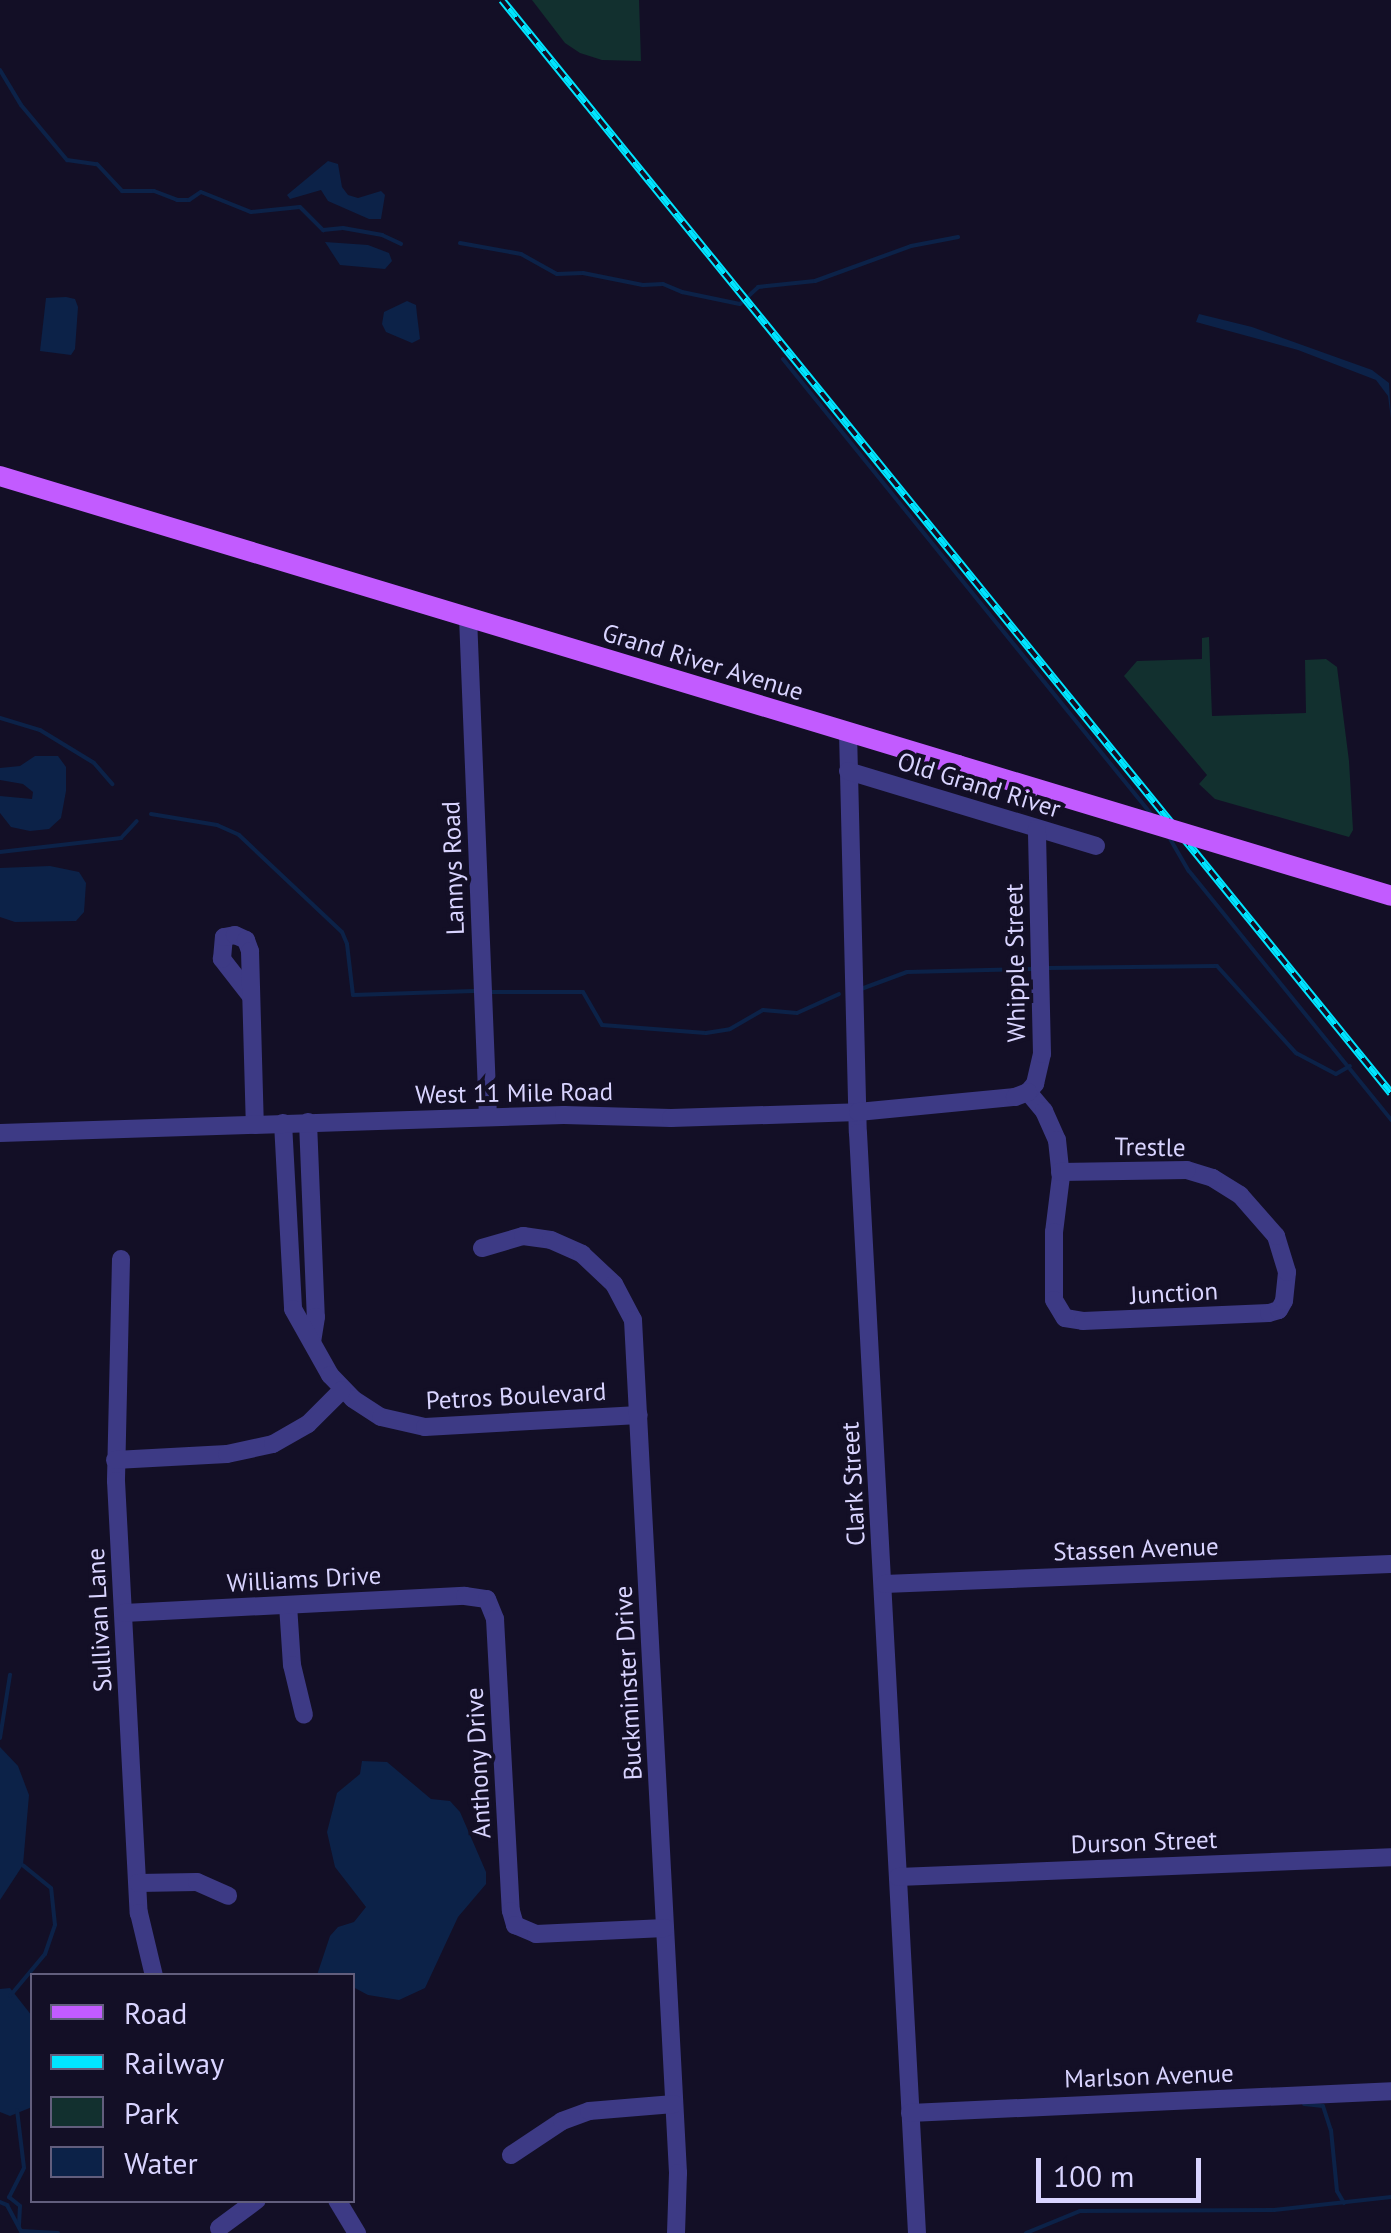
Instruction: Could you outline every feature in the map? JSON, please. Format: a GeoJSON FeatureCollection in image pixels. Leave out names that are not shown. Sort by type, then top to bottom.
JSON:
{"type":"FeatureCollection","features":[{"type":"Feature","properties":{"kind":"main road","name":"Grand River Avenue"},"geometry":{"type":"LineString","coordinates":[[0,476],[1391,896]]}},
{"type":"Feature","properties":{"kind":"street","name":"Lannys Road"},"geometry":{"type":"LineString","coordinates":[[468,616],[488,1117]]}},
{"type":"Feature","properties":{"kind":"street","name":"Clark Street"},"geometry":{"type":"LineString","coordinates":[[848,732],[858,1112],[918,2233]]}},
{"type":"Feature","properties":{"kind":"street","name":"Old Grand River"},"geometry":{"type":"LineString","coordinates":[[848,772],[1096,846]]}},
{"type":"Feature","properties":{"kind":"street","name":"Whipple Street"},"geometry":{"type":"LineString","coordinates":[[1028,1092],[1035,1084],[1042,1054],[1037,828]]}},
{"type":"Feature","properties":{"kind":"street"},"geometry":{"type":"LineString","coordinates":[[250,995],[255,1124]]}},
{"type":"Feature","properties":{"kind":"street","name":"West 11 Mile Road"},"geometry":{"type":"LineString","coordinates":[[0,1133],[488,1117],[858,1112],[1015,1098],[1028,1092]]}},
{"type":"Feature","properties":{"kind":"street"},"geometry":{"type":"LineString","coordinates":[[1028,1092],[1052,1124],[1060,1172]]}},
{"type":"Feature","properties":{"kind":"street"},"geometry":{"type":"LineString","coordinates":[[308,1122],[316,1317],[312,1342]]}},
{"type":"Feature","properties":{"kind":"street","name":"Petros Boulevard"},"geometry":{"type":"LineString","coordinates":[[283,1123],[293,1310],[342,1390],[381,1417],[426,1427],[639,1415]]}},
{"type":"Feature","properties":{"kind":"street","name":"Trestle"},"geometry":{"type":"LineString","coordinates":[[1060,1172],[1187,1170],[1212,1178],[1240,1195],[1276,1236],[1287,1272],[1286,1292]]}},
{"type":"Feature","properties":{"kind":"street","name":"Junction"},"geometry":{"type":"LineString","coordinates":[[1060,1172],[1054,1232],[1056,1307],[1065,1318],[1083,1322],[1270,1313],[1278,1310],[1286,1292]]}},
{"type":"Feature","properties":{"kind":"street"},"geometry":{"type":"LineString","coordinates":[[287,1228],[312,1227]]}},
{"type":"Feature","properties":{"kind":"street","name":"Buckminster Drive"},"geometry":{"type":"LineString","coordinates":[[482,1248],[523,1236],[551,1240],[601,1267],[632,1320],[680,2209],[676,2233]]}},
{"type":"Feature","properties":{"kind":"street","name":"Sullivan Lane"},"geometry":{"type":"LineString","coordinates":[[122,1258],[115,1460],[138,1883],[142,1936],[153,1973]]}},
{"type":"Feature","properties":{"kind":"street"},"geometry":{"type":"LineString","coordinates":[[115,1460],[227,1454],[272,1444],[308,1424],[342,1390]]}},
{"type":"Feature","properties":{"kind":"street","name":"Stassen Avenue"},"geometry":{"type":"LineString","coordinates":[[884,1584],[1391,1564]]}},
{"type":"Feature","properties":{"kind":"street","name":"Williams Drive"},"geometry":{"type":"LineString","coordinates":[[124,1614],[465,1596],[487,1599]]}},
{"type":"Feature","properties":{"kind":"street","name":"Anthony Drive"},"geometry":{"type":"LineString","coordinates":[[487,1599],[495,1619],[511,1911],[516,1925],[536,1934],[665,1928]]}},
{"type":"Feature","properties":{"kind":"street"},"geometry":{"type":"LineString","coordinates":[[288,1604],[292,1666],[304,1715]]}},
{"type":"Feature","properties":{"kind":"street","name":"Durson Street"},"geometry":{"type":"LineString","coordinates":[[898,1878],[1391,1857]]}},
{"type":"Feature","properties":{"kind":"street"},"geometry":{"type":"LineString","coordinates":[[138,1883],[197,1882],[228,1896]]}},
{"type":"Feature","properties":{"kind":"street","name":"Marlson Avenue"},"geometry":{"type":"LineString","coordinates":[[910,2112],[1391,2091]]}},
{"type":"Feature","properties":{"kind":"street"},"geometry":{"type":"LineString","coordinates":[[511,2155],[562,2121],[589,2111],[674,2104]]}},
{"type":"Feature","properties":{"kind":"street"},"geometry":{"type":"LineString","coordinates":[[219,2228],[253,2203]]}},
{"type":"Feature","properties":{"kind":"street"},"geometry":{"type":"LineString","coordinates":[[339,2203],[358,2233]]}},
{"type":"Feature","properties":{"kind":"green space"},"geometry":{"type":"Polygon","coordinates":[[[532,0],[639,0],[641,61],[602,60],[580,53],[565,43],[532,0]]]}},
{"type":"Feature","properties":{"kind":"green space"},"geometry":{"type":"Polygon","coordinates":[[[1209,637],[1212,716],[1306,713],[1305,660],[1326,659],[1337,667],[1349,761],[1353,830],[1349,837],[1215,799],[1199,784],[1207,775],[1124,676],[1137,661],[1202,659],[1202,638],[1209,637]]]}},
{"type":"Feature","properties":{"kind":"water"},"geometry":{"type":"Polygon","coordinates":[[[328,161],[338,164],[342,187],[348,195],[358,198],[381,191],[385,195],[381,219],[369,219],[328,201],[321,190],[290,199],[287,195],[328,161]]]}},
{"type":"Feature","properties":{"kind":"water"},"geometry":{"type":"Polygon","coordinates":[[[325,242],[368,245],[389,253],[392,261],[385,269],[340,265],[325,242]]]}},
{"type":"Feature","properties":{"kind":"water"},"geometry":{"type":"Polygon","coordinates":[[[46,298],[75,299],[78,307],[75,349],[71,355],[40,351],[46,298]]]}},
{"type":"Feature","properties":{"kind":"water"},"geometry":{"type":"Polygon","coordinates":[[[407,301],[416,305],[420,339],[412,343],[386,332],[382,324],[384,312],[407,301]]]}},
{"type":"Feature","properties":{"kind":"water"},"geometry":{"type":"Polygon","coordinates":[[[1199,314],[1252,327],[1372,370],[1389,383],[1391,419],[1388,396],[1376,380],[1298,350],[1196,322],[1199,314]]]}},
{"type":"Feature","properties":{"kind":"water"},"geometry":{"type":"Polygon","coordinates":[[[35,756],[58,756],[66,767],[66,791],[61,818],[49,829],[30,831],[11,827],[0,813],[0,796],[32,799],[33,792],[23,784],[0,780],[0,768],[20,766],[35,756]]]}},
{"type":"Feature","properties":{"kind":"water"},"geometry":{"type":"Polygon","coordinates":[[[50,866],[79,872],[86,883],[84,912],[76,921],[15,922],[0,917],[0,868],[50,866]]]}},
{"type":"Feature","properties":{"kind":"water"},"geometry":{"type":"Polygon","coordinates":[[[0,1747],[18,1766],[29,1795],[23,1865],[0,1900],[0,1747]]]}},
{"type":"Feature","properties":{"kind":"water"},"geometry":{"type":"Polygon","coordinates":[[[362,1761],[387,1762],[431,1799],[450,1801],[460,1812],[486,1872],[486,1884],[458,1917],[425,1988],[399,2000],[368,1995],[355,1988],[355,1973],[318,1973],[330,1936],[338,1927],[354,1922],[366,1907],[335,1867],[327,1832],[337,1793],[360,1774],[362,1761]]]}},
{"type":"Feature","properties":{"kind":"water"},"geometry":{"type":"Polygon","coordinates":[[[10,1988],[30,2013],[30,2108],[10,2116],[0,2112],[0,1989],[10,1988]]]}},
{"type":"Feature","properties":{"kind":"waterway"},"geometry":{"type":"LineString","coordinates":[[0,70],[21,105],[67,160],[97,164],[122,191],[154,191],[177,200],[189,200],[201,192],[251,212],[300,207],[323,230],[343,228],[382,235],[401,244]]}},
{"type":"Feature","properties":{"kind":"waterway"},"geometry":{"type":"LineString","coordinates":[[460,243],[521,254],[557,274],[583,273],[643,285],[663,284],[740,304],[758,287],[815,281],[911,246],[958,237]]}},
{"type":"Feature","properties":{"kind":"waterway"},"geometry":{"type":"LineString","coordinates":[[783,359],[1151,814]]}},
{"type":"Feature","properties":{"kind":"waterway"},"geometry":{"type":"LineString","coordinates":[[0,718],[40,730],[94,763],[112,784]]}},
{"type":"Feature","properties":{"kind":"waterway"},"geometry":{"type":"LineString","coordinates":[[151,814],[217,825],[239,835],[342,932],[353,995],[474,991]]}},
{"type":"Feature","properties":{"kind":"waterway"},"geometry":{"type":"LineString","coordinates":[[0,852],[121,838],[137,821]]}},
{"type":"Feature","properties":{"kind":"waterway"},"geometry":{"type":"LineString","coordinates":[[1169,837],[1189,871],[1391,1120]]}},
{"type":"Feature","properties":{"kind":"waterway"},"geometry":{"type":"LineString","coordinates":[[1048,968],[1217,966],[1296,1053],[1336,1074],[1350,1066]]}},
{"type":"Feature","properties":{"kind":"waterway"},"geometry":{"type":"LineString","coordinates":[[861,989],[907,972],[1033,969]]}},
{"type":"Feature","properties":{"kind":"waterway"},"geometry":{"type":"LineString","coordinates":[[492,992],[583,992],[602,1025],[706,1033],[730,1029],[763,1010],[797,1013],[839,994]]}},
{"type":"Feature","properties":{"kind":"waterway"},"geometry":{"type":"LineString","coordinates":[[0,1738],[10,1675]]}},
{"type":"Feature","properties":{"kind":"waterway"},"geometry":{"type":"LineString","coordinates":[[10,1996],[45,1954],[55,1925],[51,1888],[23,1865]]}},
{"type":"Feature","properties":{"kind":"waterway"},"geometry":{"type":"LineString","coordinates":[[1304,2104],[1323,2106],[1331,2130],[1337,2191],[1344,2203]]}},
{"type":"Feature","properties":{"kind":"waterway"},"geometry":{"type":"LineString","coordinates":[[17,2110],[24,2168],[9,2197],[20,2206],[19,2227]]}},
{"type":"Feature","properties":{"kind":"waterway"},"geometry":{"type":"LineString","coordinates":[[1026,2233],[1080,2211],[1274,2210],[1391,2197]]}},
{"type":"Feature","properties":{"kind":"waterway"},"geometry":{"type":"LineString","coordinates":[[0,2202],[7,2205],[21,2231],[58,2233]]}},
{"type":"Feature","properties":{"kind":"railway"},"geometry":{"type":"LineString","coordinates":[[502,0],[1391,1093]]}}]}
